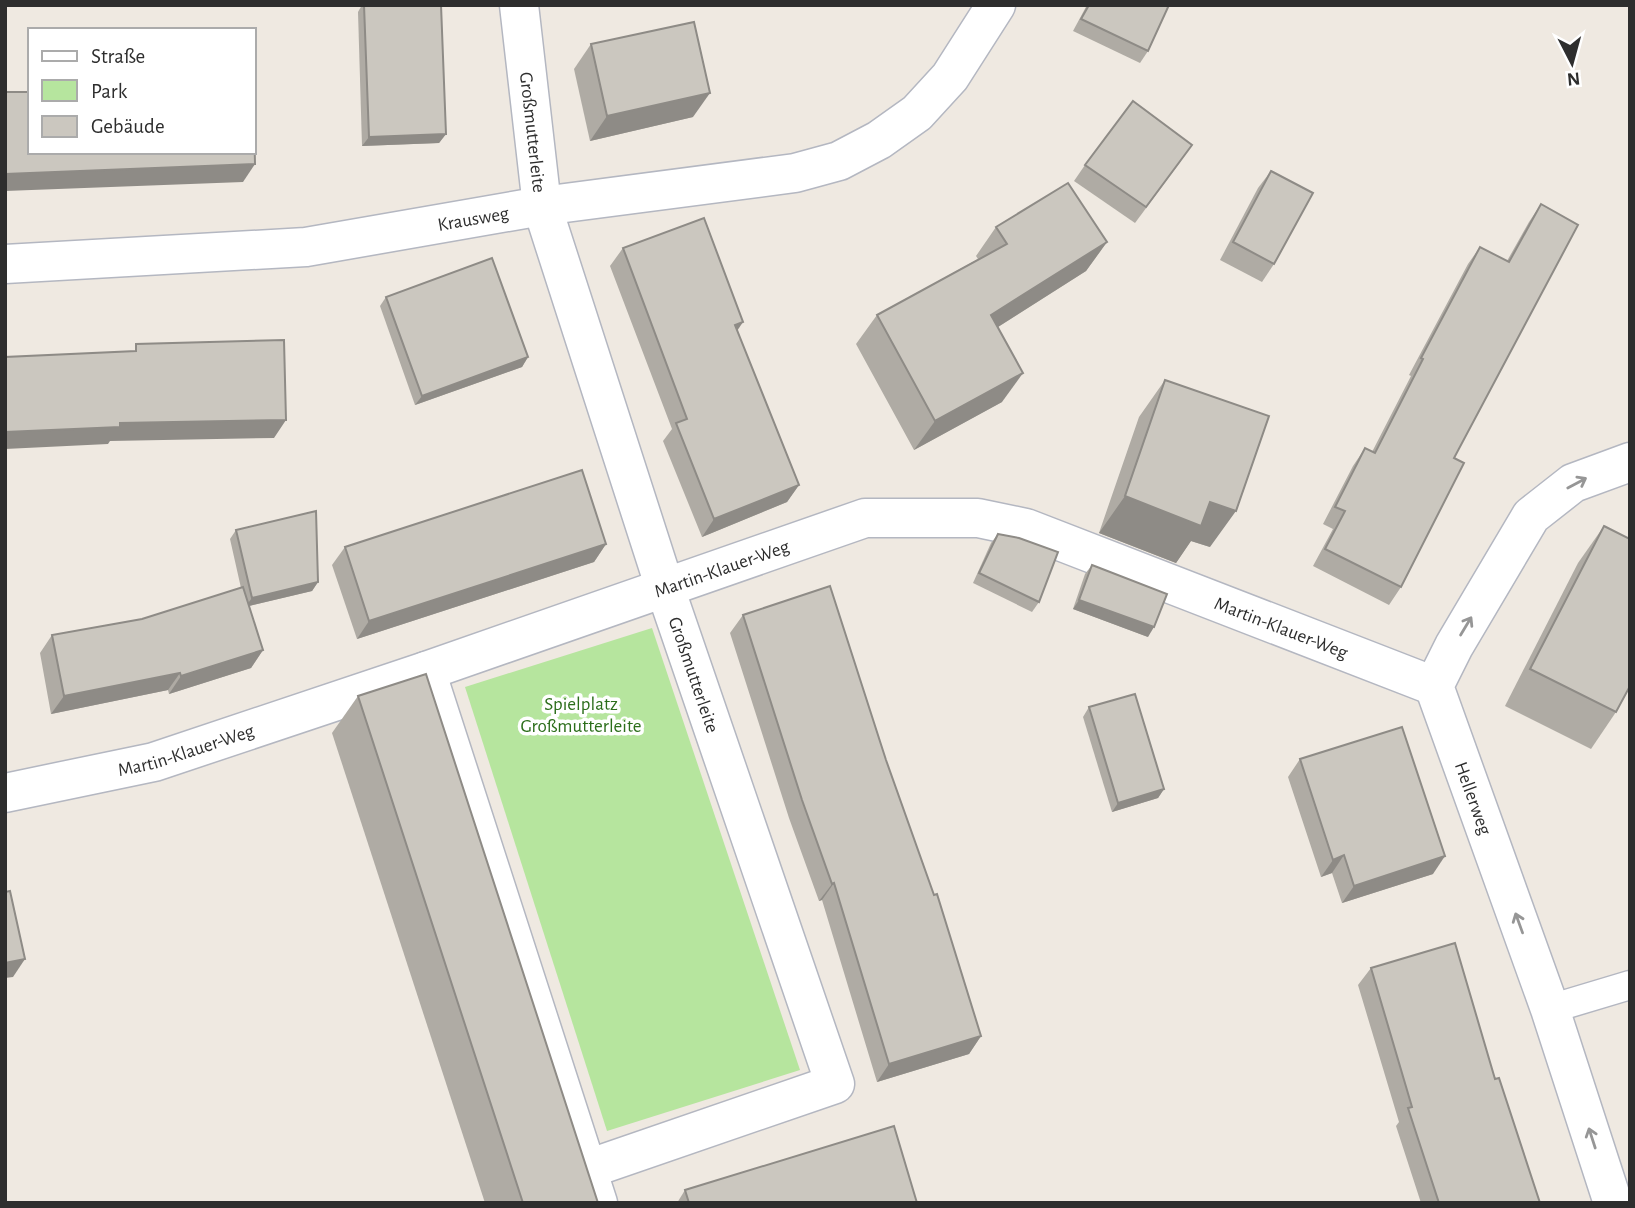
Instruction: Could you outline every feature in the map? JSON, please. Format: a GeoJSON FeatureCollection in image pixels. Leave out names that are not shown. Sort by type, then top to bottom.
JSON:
{"type":"FeatureCollection","features":[{"type":"Feature","properties":{"kind":"street","name":"Großmutterleite"},"geometry":{"type":"LineString","coordinates":[[426,671],[593,1186],[835,1084],[665,588],[542,206],[519,5]]}},
{"type":"Feature","properties":{"kind":"street","name":"Krausweg"},"geometry":{"type":"LineString","coordinates":[[5,264],[306,247],[542,206],[795,173],[839,161],[879,140],[917,113],[950,77],[996,5]]}},
{"type":"Feature","properties":{"kind":"street"},"geometry":{"type":"LineString","coordinates":[[1434,686],[1454,646],[1531,516],[1573,483],[1630,462]]}},
{"type":"Feature","properties":{"kind":"street","name":"Martin-Klauer-Weg"},"geometry":{"type":"LineString","coordinates":[[5,793],[154,762],[426,671],[865,518],[978,518],[1026,528],[1434,686]]}},
{"type":"Feature","properties":{"kind":"street","name":"Hellerweg"},"geometry":{"type":"LineString","coordinates":[[1434,686],[1550,1009],[1613,1203]]}},
{"type":"Feature","properties":{"kind":"lane"},"geometry":{"type":"LineString","coordinates":[[1550,1009],[1630,985]]}},
{"type":"Feature","properties":{"kind":"green space","name":"Spielplatz Großmutterleite"},"geometry":{"type":"Polygon","coordinates":[[[652,628],[800,1070],[607,1131],[465,687],[652,628]]]}},
{"type":"Feature","properties":{"kind":"building"},"geometry":{"type":"Polygon","coordinates":[[[364,5],[441,5],[446,134],[369,137],[364,5]]]}},
{"type":"Feature","properties":{"kind":"building"},"geometry":{"type":"Polygon","coordinates":[[[1089,5],[1169,5],[1148,51],[1081,19],[1089,5]]]}},
{"type":"Feature","properties":{"kind":"building"},"geometry":{"type":"Polygon","coordinates":[[[694,22],[710,93],[607,116],[591,44],[694,22]]]}},
{"type":"Feature","properties":{"kind":"building"},"geometry":{"type":"Polygon","coordinates":[[[5,92],[28,92],[28,154],[255,154],[255,164],[5,174],[5,92]]]}},
{"type":"Feature","properties":{"kind":"building"},"geometry":{"type":"Polygon","coordinates":[[[1133,101],[1192,145],[1146,207],[1085,165],[1133,101]]]}},
{"type":"Feature","properties":{"kind":"building"},"geometry":{"type":"Polygon","coordinates":[[[1271,171],[1313,193],[1274,264],[1233,242],[1271,171]]]}},
{"type":"Feature","properties":{"kind":"building"},"geometry":{"type":"Polygon","coordinates":[[[1068,183],[1107,242],[991,315],[1023,373],[935,421],[877,315],[1007,244],[996,227],[1068,183]]]}},
{"type":"Feature","properties":{"kind":"building"},"geometry":{"type":"Polygon","coordinates":[[[1541,204],[1578,225],[1454,458],[1464,463],[1401,587],[1325,549],[1345,511],[1335,507],[1365,448],[1375,453],[1423,359],[1421,358],[1480,247],[1509,262],[1541,204]]]}},
{"type":"Feature","properties":{"kind":"building"},"geometry":{"type":"Polygon","coordinates":[[[704,218],[743,322],[735,325],[799,485],[714,519],[676,423],[687,419],[623,248],[704,218]]]}},
{"type":"Feature","properties":{"kind":"building"},"geometry":{"type":"Polygon","coordinates":[[[492,258],[528,357],[422,396],[386,297],[492,258]]]}},
{"type":"Feature","properties":{"kind":"building"},"geometry":{"type":"Polygon","coordinates":[[[284,340],[286,420],[120,423],[120,427],[5,432],[5,357],[136,351],[136,344],[284,340]]]}},
{"type":"Feature","properties":{"kind":"building"},"geometry":{"type":"Polygon","coordinates":[[[1165,380],[1269,416],[1236,511],[1210,502],[1201,526],[1125,496],[1165,380]]]}},
{"type":"Feature","properties":{"kind":"building"},"geometry":{"type":"Polygon","coordinates":[[[582,470],[606,544],[369,621],[345,547],[582,470]]]}},
{"type":"Feature","properties":{"kind":"building"},"geometry":{"type":"Polygon","coordinates":[[[316,511],[318,582],[252,598],[236,530],[316,511]]]}},
{"type":"Feature","properties":{"kind":"building"},"geometry":{"type":"Polygon","coordinates":[[[1604,526],[1630,539],[1630,686],[1616,712],[1530,669],[1604,526]]]}},
{"type":"Feature","properties":{"kind":"building"},"geometry":{"type":"Polygon","coordinates":[[[998,534],[1019,538],[1058,552],[1039,602],[979,573],[998,534]]]}},
{"type":"Feature","properties":{"kind":"building"},"geometry":{"type":"Polygon","coordinates":[[[1092,565],[1167,594],[1154,627],[1079,600],[1092,565]]]}},
{"type":"Feature","properties":{"kind":"building"},"geometry":{"type":"Polygon","coordinates":[[[830,586],[886,760],[934,895],[937,894],[981,1036],[889,1064],[834,883],[832,884],[802,800],[743,615],[830,586]]]}},
{"type":"Feature","properties":{"kind":"building"},"geometry":{"type":"Polygon","coordinates":[[[243,587],[263,650],[181,676],[180,673],[64,696],[52,635],[142,619],[243,587]]]}},
{"type":"Feature","properties":{"kind":"building"},"geometry":{"type":"Polygon","coordinates":[[[426,674],[598,1203],[523,1203],[358,696],[426,674]]]}},
{"type":"Feature","properties":{"kind":"building"},"geometry":{"type":"Polygon","coordinates":[[[1135,694],[1164,789],[1118,803],[1089,707],[1135,694]]]}},
{"type":"Feature","properties":{"kind":"building"},"geometry":{"type":"Polygon","coordinates":[[[1402,727],[1445,856],[1354,886],[1344,855],[1333,860],[1300,759],[1402,727]]]}},
{"type":"Feature","properties":{"kind":"building"},"geometry":{"type":"Polygon","coordinates":[[[10,891],[25,959],[5,963],[5,892],[10,891]]]}},
{"type":"Feature","properties":{"kind":"building"},"geometry":{"type":"Polygon","coordinates":[[[1455,943],[1495,1079],[1499,1078],[1540,1203],[1439,1203],[1408,1108],[1412,1107],[1371,968],[1455,943]]]}},
{"type":"Feature","properties":{"kind":"building"},"geometry":{"type":"Polygon","coordinates":[[[894,1126],[917,1203],[689,1203],[685,1190],[894,1126]]]}}]}
